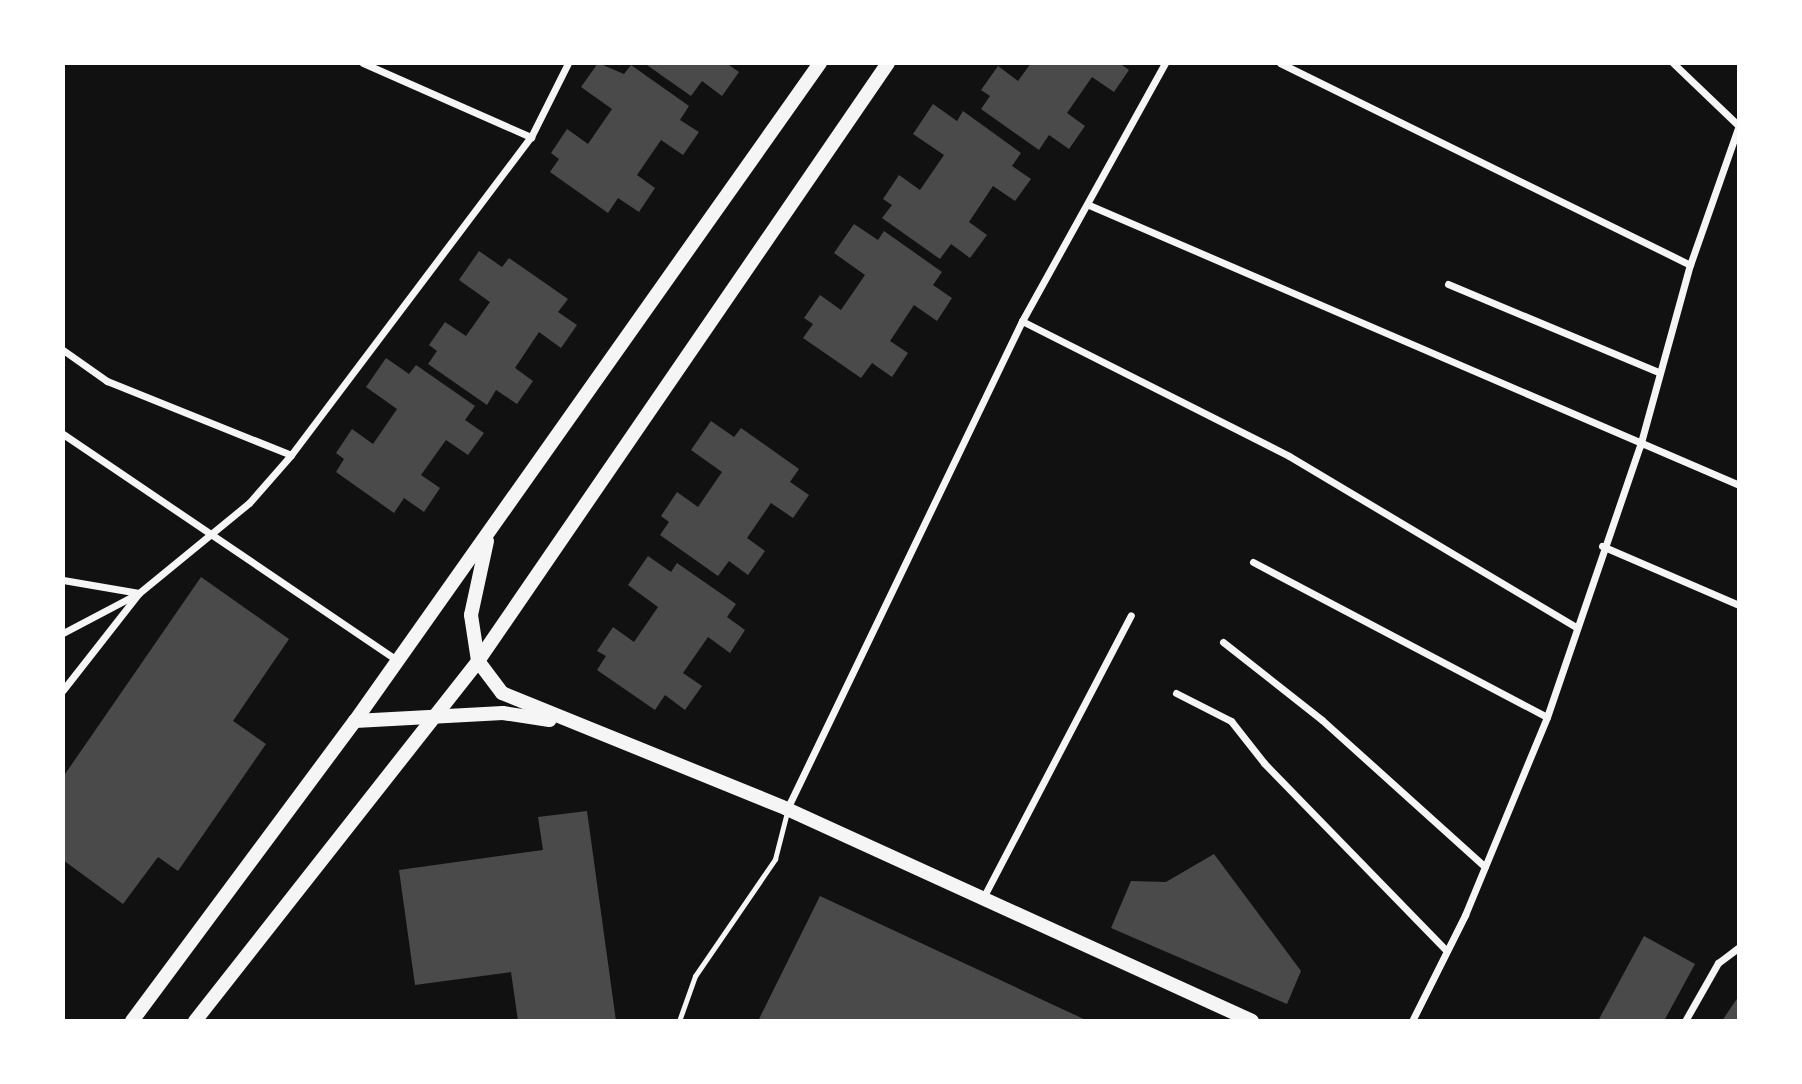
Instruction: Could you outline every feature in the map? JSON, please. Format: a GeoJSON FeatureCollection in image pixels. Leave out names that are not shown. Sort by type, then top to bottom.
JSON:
{"type":"FeatureCollection","features":[{"type":"Feature","properties":{"kind":"main road"},"geometry":{"type":"LineString","coordinates":[[132,1021],[398,662],[820,63]]}},
{"type":"Feature","properties":{"kind":"main road"},"geometry":{"type":"LineString","coordinates":[[195,1021],[478,661],[888,63]]}},
{"type":"Feature","properties":{"kind":"main road"},"geometry":{"type":"LineString","coordinates":[[488,535],[471,615],[478,661],[502,693],[571,724],[787,808],[1252,1021]]}},
{"type":"Feature","properties":{"kind":"main road"},"geometry":{"type":"LineString","coordinates":[[355,721],[503,713],[571,724]]}},
{"type":"Feature","properties":{"kind":"street"},"geometry":{"type":"LineString","coordinates":[[363,63],[531,137]]}},
{"type":"Feature","properties":{"kind":"street"},"geometry":{"type":"LineString","coordinates":[[63,633],[139,593],[213,534],[291,455],[531,137],[568,63]]}},
{"type":"Feature","properties":{"kind":"street"},"geometry":{"type":"LineString","coordinates":[[787,808],[1022,321],[1089,205],[1165,63]]}},
{"type":"Feature","properties":{"kind":"street"},"geometry":{"type":"LineString","coordinates":[[1280,63],[1690,265]]}},
{"type":"Feature","properties":{"kind":"street"},"geometry":{"type":"LineString","coordinates":[[1412,1021],[1485,867],[1546,717],[1602,546],[1640,446],[1658,372],[1690,265],[1739,126],[1672,63]]}},
{"type":"Feature","properties":{"kind":"street"},"geometry":{"type":"LineString","coordinates":[[1089,205],[1640,446],[1739,485]]}},
{"type":"Feature","properties":{"kind":"street"},"geometry":{"type":"LineString","coordinates":[[1448,284],[1658,372]]}},
{"type":"Feature","properties":{"kind":"street"},"geometry":{"type":"LineString","coordinates":[[1022,321],[1289,456],[1576,627]]}},
{"type":"Feature","properties":{"kind":"street"},"geometry":{"type":"LineString","coordinates":[[63,350],[107,381],[291,455]]}},
{"type":"Feature","properties":{"kind":"street"},"geometry":{"type":"LineString","coordinates":[[63,434],[398,662]]}},
{"type":"Feature","properties":{"kind":"street"},"geometry":{"type":"LineString","coordinates":[[1602,546],[1739,605]]}},
{"type":"Feature","properties":{"kind":"street"},"geometry":{"type":"LineString","coordinates":[[1253,562],[1546,717]]}},
{"type":"Feature","properties":{"kind":"street"},"geometry":{"type":"LineString","coordinates":[[63,580],[139,593]]}},
{"type":"Feature","properties":{"kind":"street"},"geometry":{"type":"LineString","coordinates":[[63,690],[139,593]]}},
{"type":"Feature","properties":{"kind":"street"},"geometry":{"type":"LineString","coordinates":[[983,898],[1131,615]]}},
{"type":"Feature","properties":{"kind":"street"},"geometry":{"type":"LineString","coordinates":[[1223,642],[1322,720],[1485,867]]}},
{"type":"Feature","properties":{"kind":"street"},"geometry":{"type":"LineString","coordinates":[[1176,693],[1231,721],[1264,763],[1446,950]]}},
{"type":"Feature","properties":{"kind":"street"},"geometry":{"type":"LineString","coordinates":[[1685,1021],[1718,963],[1739,947]]}},
{"type":"Feature","properties":{"kind":"lane"},"geometry":{"type":"LineString","coordinates":[[679,1021],[695,976],[775,859],[787,808]]}},
{"type":"Feature","properties":{"kind":"building"},"geometry":{"type":"Polygon","coordinates":[[[598,63],[624,74],[631,65],[689,106],[680,120],[699,132],[683,155],[661,140],[637,175],[655,188],[639,212],[618,198],[608,213],[550,172],[559,159],[551,153],[567,129],[588,144],[612,109],[581,87],[598,63]]]}},
{"type":"Feature","properties":{"kind":"building"},"geometry":{"type":"Polygon","coordinates":[[[644,63],[726,63],[739,72],[722,96],[702,81],[691,96],[644,63]]]}},
{"type":"Feature","properties":{"kind":"building"},"geometry":{"type":"Polygon","coordinates":[[[1031,63],[1119,63],[1129,70],[1114,92],[1092,77],[1067,113],[1085,126],[1069,149],[1049,135],[1039,150],[981,109],[990,96],[981,90],[998,66],[1018,81],[1031,63]]]}},
{"type":"Feature","properties":{"kind":"building"},"geometry":{"type":"Polygon","coordinates":[[[933,104],[957,121],[963,111],[1021,153],[1012,166],[1031,179],[1015,201],[993,186],[969,222],[987,235],[970,258],[951,244],[940,259],[882,218],[892,205],[883,199],[899,175],[920,190],[944,155],[913,134],[933,104]]]}},
{"type":"Feature","properties":{"kind":"building"},"geometry":{"type":"Polygon","coordinates":[[[854,224],[878,240],[884,231],[942,272],[933,285],[952,298],[937,321],[914,305],[890,341],[908,353],[892,377],[872,363],[861,378],[803,338],[813,324],[804,318],[820,295],[841,310],[865,275],[834,253],[854,224]]]}},
{"type":"Feature","properties":{"kind":"building"},"geometry":{"type":"Polygon","coordinates":[[[479,251],[502,267],[509,258],[568,299],[558,312],[577,325],[561,348],[539,332],[515,368],[533,381],[517,404],[496,390],[487,405],[428,364],[437,351],[429,345],[445,322],[466,336],[490,302],[459,280],[479,251]]]}},
{"type":"Feature","properties":{"kind":"building"},"geometry":{"type":"Polygon","coordinates":[[[386,358],[409,374],[416,365],[475,406],[465,420],[484,433],[468,455],[446,440],[421,475],[440,488],[424,512],[404,498],[394,513],[336,472],[344,459],[336,453],[352,429],[373,444],[397,409],[366,387],[386,358]]]}},
{"type":"Feature","properties":{"kind":"building"},"geometry":{"type":"Polygon","coordinates":[[[711,421],[734,437],[741,428],[799,469],[790,482],[809,495],[793,518],[771,503],[747,538],[765,551],[748,575],[729,561],[718,576],[660,535],[669,522],[661,516],[677,492],[698,507],[722,472],[691,450],[711,421]]]}},
{"type":"Feature","properties":{"kind":"building"},"geometry":{"type":"Polygon","coordinates":[[[648,556],[671,572],[677,563],[736,604],[727,617],[745,630],[730,653],[708,637],[683,673],[702,686],[685,710],[665,695],[655,710],[597,670],[606,656],[597,651],[613,627],[634,642],[658,607],[628,585],[648,556]]]}},
{"type":"Feature","properties":{"kind":"building"},"geometry":{"type":"Polygon","coordinates":[[[201,577],[289,639],[233,721],[266,744],[178,871],[158,857],[123,904],[63,860],[63,777],[201,577]]]}},
{"type":"Feature","properties":{"kind":"building"},"geometry":{"type":"Polygon","coordinates":[[[587,811],[616,1021],[518,1021],[511,972],[415,985],[399,870],[543,850],[538,817],[587,811]]]}},
{"type":"Feature","properties":{"kind":"building"},"geometry":{"type":"Polygon","coordinates":[[[1214,854],[1301,971],[1287,1004],[1111,928],[1131,881],[1166,882],[1214,854]]]}},
{"type":"Feature","properties":{"kind":"building"},"geometry":{"type":"Polygon","coordinates":[[[820,896],[1088,1021],[758,1021],[820,896]]]}},
{"type":"Feature","properties":{"kind":"building"},"geometry":{"type":"Polygon","coordinates":[[[1644,936],[1695,964],[1664,1021],[1598,1021],[1644,936]]]}},
{"type":"Feature","properties":{"kind":"building"},"geometry":{"type":"Polygon","coordinates":[[[1739,996],[1739,1021],[1722,1021],[1734,1003],[1739,996]]]}}]}
